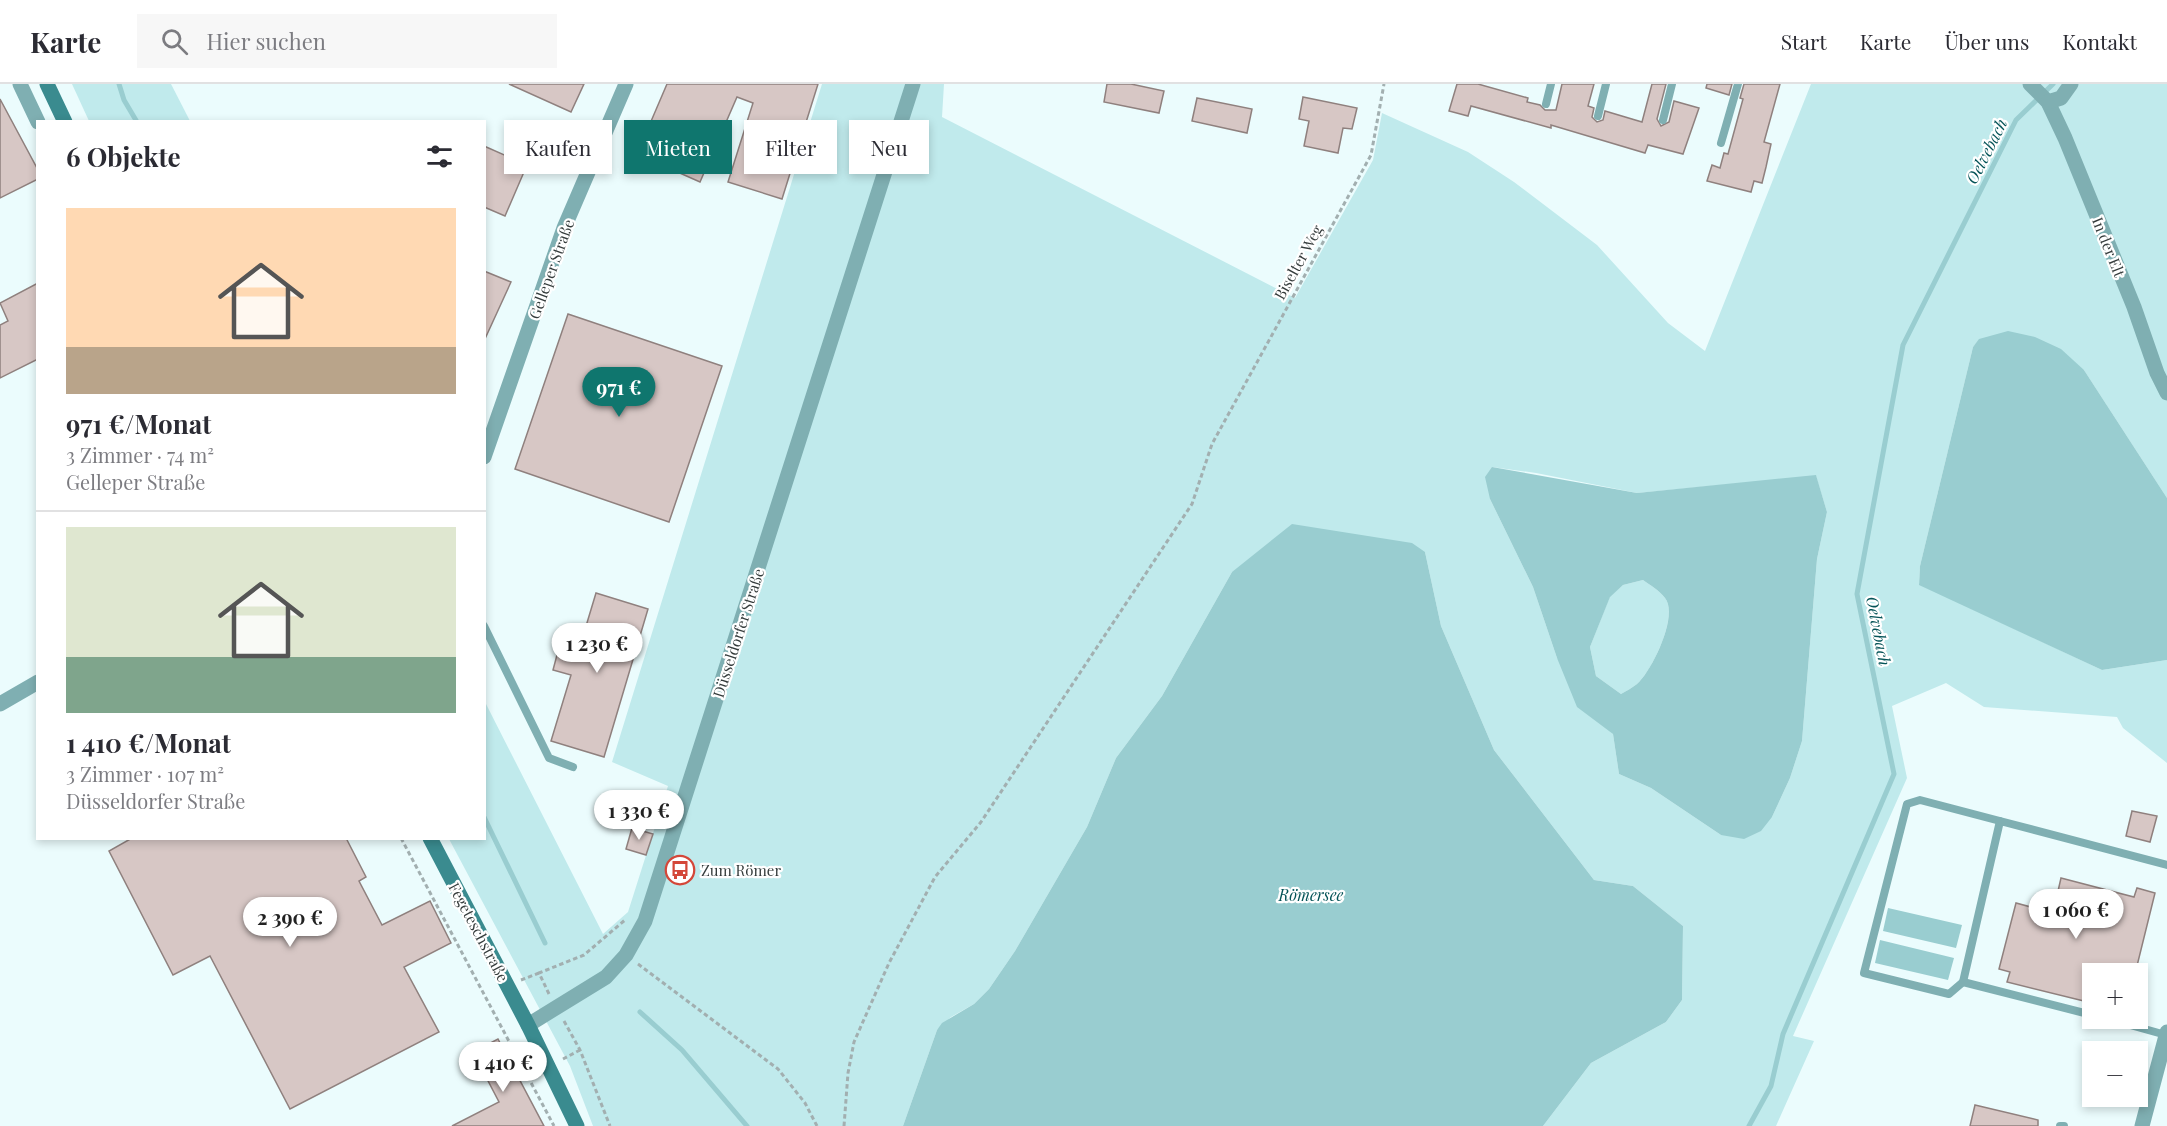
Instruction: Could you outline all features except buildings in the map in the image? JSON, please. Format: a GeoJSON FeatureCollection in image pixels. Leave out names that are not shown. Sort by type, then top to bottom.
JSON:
{"type":"FeatureCollection","features":[{"type":"Feature","properties":{"kind":"main road"},"geometry":{"type":"LineString","coordinates":[[47,84],[64,120]]}},
{"type":"Feature","properties":{"kind":"main road","name":"Fegeteschstraße"},"geometry":{"type":"LineString","coordinates":[[431,840],[528,1025]]}},
{"type":"Feature","properties":{"kind":"main road"},"geometry":{"type":"LineString","coordinates":[[528,1025],[577,1126]]}},
{"type":"Feature","properties":{"kind":"street"},"geometry":{"type":"LineString","coordinates":[[20,84],[37,120]]}},
{"type":"Feature","properties":{"kind":"street","name":"Gelleper Straße"},"geometry":{"type":"LineString","coordinates":[[486,451],[564,228],[626,84]]}},
{"type":"Feature","properties":{"kind":"street","name":"Düsseldorfer Straße"},"geometry":{"type":"LineString","coordinates":[[528,1025],[606,976],[626,955],[645,921],[913,84]]}},
{"type":"Feature","properties":{"kind":"street"},"geometry":{"type":"LineString","coordinates":[[2032,86],[2048,102],[2061,98],[2071,84]]}},
{"type":"Feature","properties":{"kind":"street","name":"In der Elt"},"geometry":{"type":"LineString","coordinates":[[2048,102],[2130,297],[2157,373],[2167,393]]}},
{"type":"Feature","properties":{"kind":"street"},"geometry":{"type":"LineString","coordinates":[[0,704],[36,683]]}},
{"type":"Feature","properties":{"kind":"street"},"geometry":{"type":"LineString","coordinates":[[2142,1126],[2167,1033]]}},
{"type":"Feature","properties":{"kind":"lane"},"geometry":{"type":"LineString","coordinates":[[1546,104],[1551,84]]}},
{"type":"Feature","properties":{"kind":"lane"},"geometry":{"type":"LineString","coordinates":[[1598,116],[1606,84]]}},
{"type":"Feature","properties":{"kind":"lane"},"geometry":{"type":"LineString","coordinates":[[1663,120],[1672,84]]}},
{"type":"Feature","properties":{"kind":"lane"},"geometry":{"type":"LineString","coordinates":[[1721,143],[1738,84]]}},
{"type":"Feature","properties":{"kind":"lane"},"geometry":{"type":"LineString","coordinates":[[486,630],[549,758],[573,767]]}},
{"type":"Feature","properties":{"kind":"lane"},"geometry":{"type":"LineString","coordinates":[[2000,821],[1963,982],[1948,994],[1864,974],[1907,804],[1920,800],[2000,821],[2167,865]]}},
{"type":"Feature","properties":{"kind":"lane"},"geometry":{"type":"LineString","coordinates":[[1963,982],[2082,1012]]}},
{"type":"Feature","properties":{"kind":"lane"},"geometry":{"type":"LineString","coordinates":[[2148,1028],[2167,1033]]}},
{"type":"Feature","properties":{"kind":"path","name":"Biselter Weg"},"geometry":{"type":"LineString","coordinates":[[844,1126],[848,1073],[854,1042],[889,963],[935,878],[981,822],[1192,504],[1212,444],[1371,156],[1384,84]]}},
{"type":"Feature","properties":{"kind":"path"},"geometry":{"type":"LineString","coordinates":[[402,840],[554,1126]]}},
{"type":"Feature","properties":{"kind":"path"},"geometry":{"type":"LineString","coordinates":[[610,1126],[580,1050],[539,973],[584,955],[625,920]]}},
{"type":"Feature","properties":{"kind":"path"},"geometry":{"type":"LineString","coordinates":[[626,955],[777,1068],[805,1103],[817,1126]]}},
{"type":"Feature","properties":{"kind":"shaded area"},"geometry":{"type":"Polygon","coordinates":[[[72,84],[171,84],[189,120],[89,120],[72,84]]]}},
{"type":"Feature","properties":{"kind":"shaded area"},"geometry":{"type":"Polygon","coordinates":[[[822,84],[944,84],[942,117],[1295,298],[1373,160],[1382,113],[1468,152],[1514,182],[1597,245],[1668,323],[1705,351],[1811,84],[2167,84],[2167,498],[2084,370],[1980,339],[1973,347],[1920,566],[1919,584],[2102,670],[2167,660],[2167,763],[2123,728],[2117,717],[1984,707],[1946,683],[1892,706],[1907,778],[1793,1036],[1814,1041],[1776,1126],[1543,1126],[1591,1063],[1666,1022],[1682,1000],[1683,926],[1633,886],[1594,880],[1494,750],[1441,626],[1425,552],[1232,572],[1162,696],[1116,758],[1087,827],[1015,951],[989,989],[974,1004],[951,1017],[937,1030],[903,1126],[593,1126],[570,1066],[450,840],[486,840],[486,704],[603,934],[628,912],[668,786],[612,762],[794,174],[837,174],[837,120],[811,120],[822,84]],[[1492,467],[1490,499],[1533,587],[1557,658],[1613,734],[1619,774],[1651,788],[1721,835],[1772,817],[1790,778],[1802,741],[1817,559],[1827,512],[1816,476],[1637,493],[1536,473],[1492,467]]]}},
{"type":"Feature","properties":{"kind":"shaded area"},"geometry":{"type":"Polygon","coordinates":[[[1643,580],[1665,598],[1669,617],[1662,642],[1650,667],[1635,685],[1621,694],[1596,676],[1590,647],[1610,596],[1623,585],[1643,580]]]}},
{"type":"Feature","properties":{"kind":"water"},"geometry":{"type":"Polygon","coordinates":[[[2008,331],[2035,337],[2061,349],[2084,370],[2167,498],[2167,660],[2102,670],[1919,585],[1920,566],[1973,347],[1979,339],[2008,331]]]}},
{"type":"Feature","properties":{"kind":"water"},"geometry":{"type":"Polygon","coordinates":[[[1492,467],[1637,493],[1816,475],[1827,512],[1817,559],[1802,741],[1790,778],[1772,817],[1761,831],[1744,839],[1721,835],[1651,788],[1619,774],[1613,734],[1577,707],[1557,658],[1533,587],[1490,499],[1485,477],[1492,467]],[[1643,580],[1623,585],[1610,597],[1590,647],[1596,676],[1621,694],[1635,685],[1650,667],[1662,642],[1669,617],[1665,598],[1643,580]]]}},
{"type":"Feature","properties":{"kind":"water","name":"Römersee"},"geometry":{"type":"Polygon","coordinates":[[[1292,524],[1412,543],[1425,552],[1441,626],[1494,750],[1594,880],[1633,886],[1683,926],[1682,1000],[1666,1022],[1591,1063],[1543,1126],[903,1126],[937,1030],[942,1023],[974,1004],[989,989],[1015,951],[1087,827],[1116,758],[1162,696],[1232,572],[1292,524]]]}},
{"type":"Feature","properties":{"kind":"water"},"geometry":{"type":"Polygon","coordinates":[[[1888,908],[1962,925],[1956,948],[1883,931],[1888,908]]]}},
{"type":"Feature","properties":{"kind":"water"},"geometry":{"type":"Polygon","coordinates":[[[1880,940],[1954,958],[1948,980],[1875,963],[1880,940]]]}},
{"type":"Feature","properties":{"kind":"waterway"},"geometry":{"type":"LineString","coordinates":[[119,84],[124,100],[136,120]]}},
{"type":"Feature","properties":{"kind":"waterway","name":"Oelvebach"},"geometry":{"type":"LineString","coordinates":[[1749,1126],[1771,1086],[1783,1034],[1894,774],[1857,594],[1903,345],[2016,120],[2053,84]]}},
{"type":"Feature","properties":{"kind":"waterway"},"geometry":{"type":"LineString","coordinates":[[486,821],[545,943]]}},
{"type":"Feature","properties":{"kind":"waterway"},"geometry":{"type":"LineString","coordinates":[[640,1012],[682,1050],[747,1126]]}},
{"type":"Feature","properties":{"kind":"place","name":"Zum Römer"},"geometry":{"type":"Point","coordinates":[680,870]}}]}
